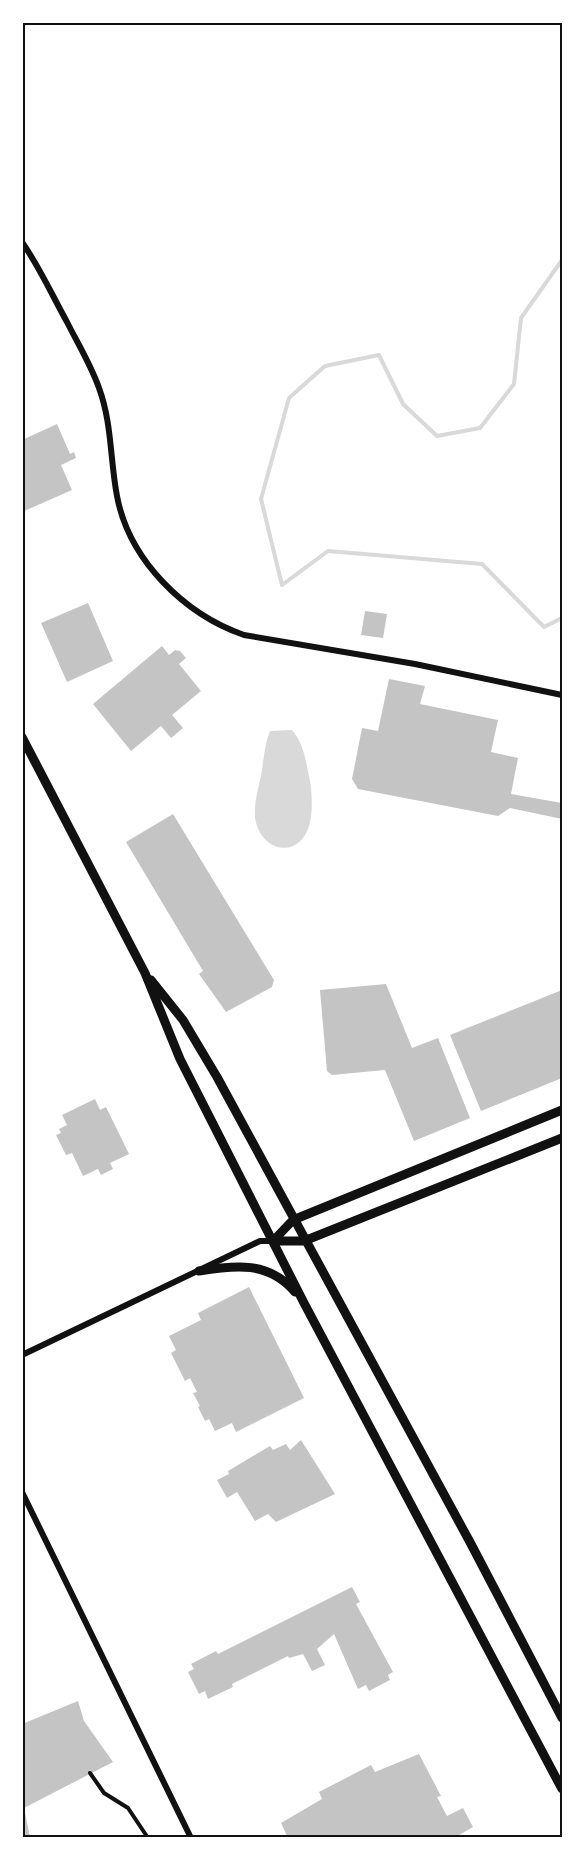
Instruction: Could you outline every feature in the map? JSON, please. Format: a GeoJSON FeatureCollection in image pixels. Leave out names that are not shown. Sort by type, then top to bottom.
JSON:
{"type":"FeatureCollection","features":[{"type":"Feature","properties":{"kind":"main road"},"geometry":{"type":"LineString","coordinates":[[22,736],[145,974],[180,1059],[304,1303],[562,1789]]}},
{"type":"Feature","properties":{"kind":"main road"},"geometry":{"type":"LineString","coordinates":[[145,974],[168,1000],[198,1043],[471,1544],[562,1718]]}},
{"type":"Feature","properties":{"kind":"main road"},"geometry":{"type":"LineString","coordinates":[[273,1241],[293,1220],[562,1110]]}},
{"type":"Feature","properties":{"kind":"main road"},"geometry":{"type":"LineString","coordinates":[[273,1241],[304,1241],[562,1138]]}},
{"type":"Feature","properties":{"kind":"main road"},"geometry":{"type":"LineString","coordinates":[[199,1271],[237,1266],[263,1269],[291,1287],[304,1303]]}},
{"type":"Feature","properties":{"kind":"street"},"geometry":{"type":"LineString","coordinates":[[22,242],[37,264],[99,388],[107,422],[117,498],[131,536],[158,576],[192,609],[218,625],[244,635],[415,664],[562,695]]}},
{"type":"Feature","properties":{"kind":"street"},"geometry":{"type":"LineString","coordinates":[[22,1355],[147,1293],[260,1241],[273,1241]]}},
{"type":"Feature","properties":{"kind":"street"},"geometry":{"type":"LineString","coordinates":[[22,1492],[191,1838]]}},
{"type":"Feature","properties":{"kind":"lane"},"geometry":{"type":"LineString","coordinates":[[90,1773],[104,1792],[128,1808],[148,1838]]}},
{"type":"Feature","properties":{"kind":"shaded area"},"geometry":{"type":"Polygon","coordinates":[[[292,730],[299,740],[305,758],[311,787],[312,811],[306,834],[299,842],[290,847],[281,848],[272,845],[258,829],[255,817],[256,796],[270,731],[292,730]]]}},
{"type":"Feature","properties":{"kind":"building"},"geometry":{"type":"Polygon","coordinates":[[[57,424],[70,454],[74,452],[76,458],[61,465],[72,490],[22,512],[22,440],[57,424]]]}},
{"type":"Feature","properties":{"kind":"building"},"geometry":{"type":"Polygon","coordinates":[[[88,603],[113,661],[67,682],[41,623],[88,603]]]}},
{"type":"Feature","properties":{"kind":"building"},"geometry":{"type":"Polygon","coordinates":[[[365,611],[387,614],[383,638],[361,635],[365,611]]]}},
{"type":"Feature","properties":{"kind":"building"},"geometry":{"type":"Polygon","coordinates":[[[162,646],[169,655],[175,650],[180,651],[186,658],[179,664],[201,691],[172,715],[183,728],[171,738],[161,726],[131,751],[93,704],[162,646]]]}},
{"type":"Feature","properties":{"kind":"building"},"geometry":{"type":"Polygon","coordinates":[[[389,679],[425,686],[420,704],[498,720],[491,752],[518,758],[511,794],[562,803],[562,819],[510,808],[498,816],[358,789],[352,779],[362,728],[378,731],[389,679]]]}},
{"type":"Feature","properties":{"kind":"building"},"geometry":{"type":"Polygon","coordinates":[[[173,814],[274,980],[272,987],[226,1012],[199,974],[203,971],[126,842],[173,814]]]}},
{"type":"Feature","properties":{"kind":"building"},"geometry":{"type":"Polygon","coordinates":[[[386,984],[412,1048],[438,1038],[470,1118],[414,1141],[385,1070],[332,1075],[327,1071],[320,990],[386,984]]]}},
{"type":"Feature","properties":{"kind":"building"},"geometry":{"type":"Polygon","coordinates":[[[562,990],[562,1078],[481,1111],[450,1035],[562,990]]]}},
{"type":"Feature","properties":{"kind":"building"},"geometry":{"type":"Polygon","coordinates":[[[95,1099],[100,1110],[106,1107],[129,1154],[110,1163],[113,1169],[101,1175],[98,1169],[83,1176],[72,1153],[66,1155],[56,1135],[61,1133],[59,1129],[67,1125],[62,1115],[95,1099]]]}},
{"type":"Feature","properties":{"kind":"building"},"geometry":{"type":"Polygon","coordinates":[[[249,1287],[304,1398],[236,1432],[232,1423],[215,1431],[209,1419],[205,1421],[198,1407],[200,1406],[193,1393],[197,1392],[190,1378],[185,1381],[171,1353],[176,1350],[169,1336],[201,1320],[198,1313],[249,1287]]]}},
{"type":"Feature","properties":{"kind":"building"},"geometry":{"type":"Polygon","coordinates":[[[301,1440],[335,1494],[276,1522],[268,1514],[255,1521],[237,1492],[227,1498],[217,1480],[229,1474],[228,1471],[270,1446],[273,1450],[286,1444],[290,1450],[301,1440]]]}},
{"type":"Feature","properties":{"kind":"building"},"geometry":{"type":"Polygon","coordinates":[[[352,1587],[360,1602],[356,1604],[393,1672],[388,1675],[390,1680],[369,1691],[366,1685],[358,1689],[334,1634],[317,1649],[325,1665],[312,1671],[303,1654],[289,1658],[288,1656],[232,1684],[233,1687],[208,1699],[205,1691],[199,1694],[188,1672],[194,1669],[191,1664],[216,1651],[218,1654],[352,1587]]]}},
{"type":"Feature","properties":{"kind":"building"},"geometry":{"type":"Polygon","coordinates":[[[78,1701],[84,1721],[113,1762],[24,1808],[30,1837],[22,1838],[22,1724],[78,1701]]]}},
{"type":"Feature","properties":{"kind":"building"},"geometry":{"type":"Polygon","coordinates":[[[419,1754],[441,1796],[437,1797],[447,1816],[463,1808],[473,1827],[454,1838],[288,1838],[281,1823],[322,1799],[319,1792],[371,1765],[375,1772],[419,1754]]]}},
{"type":"Feature","properties":{"kind":"waterway"},"geometry":{"type":"LineString","coordinates":[[562,260],[521,318],[514,384],[480,428],[437,436],[403,404],[379,355],[325,366],[289,398],[261,499],[282,585],[328,551],[482,564],[544,627],[562,618]]}}]}
